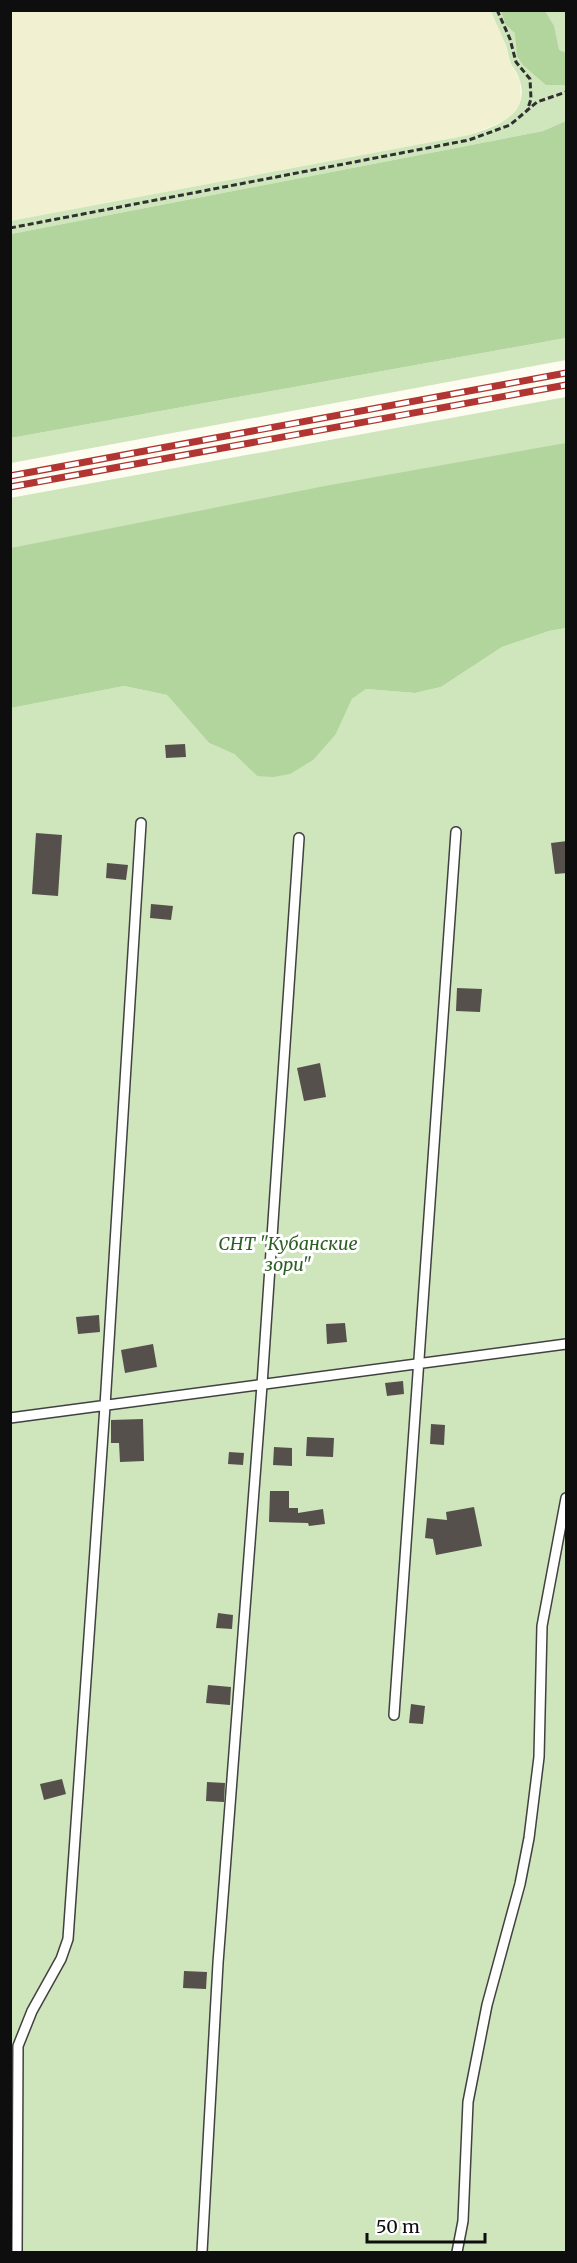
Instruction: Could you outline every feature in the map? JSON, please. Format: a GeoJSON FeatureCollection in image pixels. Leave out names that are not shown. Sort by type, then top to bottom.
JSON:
{"type":"FeatureCollection","features":[{"type":"Feature","properties":{"kind":"lane"},"geometry":{"type":"LineString","coordinates":[[17,2253],[16,2058],[22,2033],[61,1959],[68,1939],[105,1406],[141,822]]}},
{"type":"Feature","properties":{"kind":"lane"},"geometry":{"type":"LineString","coordinates":[[394,1715],[456,832]]}},
{"type":"Feature","properties":{"kind":"lane"},"geometry":{"type":"LineString","coordinates":[[202,2253],[218,1963],[262,1385],[299,838]]}},
{"type":"Feature","properties":{"kind":"lane"},"geometry":{"type":"LineString","coordinates":[[10,1418],[567,1344]]}},
{"type":"Feature","properties":{"kind":"lane"},"geometry":{"type":"LineString","coordinates":[[457,2253],[463,2221],[468,2102],[488,2005],[520,1884],[529,1838],[539,1757],[542,1626],[567,1498]]}},
{"type":"Feature","properties":{"kind":"path"},"geometry":{"type":"LineString","coordinates":[[497,10],[510,39],[516,62],[530,79],[531,99],[527,113]]}},
{"type":"Feature","properties":{"kind":"path"},"geometry":{"type":"LineString","coordinates":[[10,228],[469,140],[495,132],[527,113],[537,102],[567,92]]}},
{"type":"Feature","properties":{"kind":"green space"},"geometry":{"type":"Polygon","coordinates":[[[11,11],[491,11],[505,42],[510,62],[520,81],[521,103],[509,119],[469,135],[11,221],[11,11]]]}},
{"type":"Feature","properties":{"kind":"green space"},"geometry":{"type":"Polygon","coordinates":[[[491,11],[566,11],[566,121],[543,131],[11,234],[10,221],[469,135],[490,128],[508,118],[515,111],[522,93],[519,78],[511,64],[491,11]]]}},
{"type":"Feature","properties":{"kind":"green space"},"geometry":{"type":"Polygon","coordinates":[[[501,11],[545,11],[554,26],[559,50],[566,53],[566,85],[546,85],[523,65],[517,56],[515,33],[506,25],[501,11]]]}},
{"type":"Feature","properties":{"kind":"green space"},"geometry":{"type":"Polygon","coordinates":[[[566,121],[566,338],[11,438],[11,234],[543,131],[566,121]]]}},
{"type":"Feature","properties":{"kind":"green space"},"geometry":{"type":"Polygon","coordinates":[[[566,338],[566,360],[11,463],[11,438],[566,338]]]}},
{"type":"Feature","properties":{"kind":"green space"},"geometry":{"type":"Polygon","coordinates":[[[566,397],[566,451],[11,553],[10,498],[566,397]]]}},
{"type":"Feature","properties":{"kind":"green space"},"geometry":{"type":"Polygon","coordinates":[[[566,443],[566,628],[549,631],[502,647],[441,687],[415,693],[366,689],[352,699],[336,734],[313,760],[290,774],[273,777],[257,776],[234,754],[209,743],[167,695],[124,686],[11,708],[11,548],[325,486],[566,443]]]}},
{"type":"Feature","properties":{"kind":"green space","name":"СНТ \"Кубанские зори\""},"geometry":{"type":"Polygon","coordinates":[[[566,628],[566,2252],[11,2252],[11,708],[124,686],[167,695],[209,743],[234,754],[257,776],[336,734],[352,699],[366,689],[415,693],[441,687],[502,647],[549,631],[566,628]]]}},
{"type":"Feature","properties":{"kind":"building"},"geometry":{"type":"Polygon","coordinates":[[[185,744],[186,757],[166,758],[165,745],[185,744]]]}},
{"type":"Feature","properties":{"kind":"building"},"geometry":{"type":"Polygon","coordinates":[[[36,833],[62,835],[58,896],[32,894],[36,833]]]}},
{"type":"Feature","properties":{"kind":"building"},"geometry":{"type":"Polygon","coordinates":[[[567,841],[567,873],[555,874],[551,843],[567,841]]]}},
{"type":"Feature","properties":{"kind":"building"},"geometry":{"type":"Polygon","coordinates":[[[107,863],[128,865],[126,880],[106,878],[107,863]]]}},
{"type":"Feature","properties":{"kind":"building"},"geometry":{"type":"Polygon","coordinates":[[[151,904],[173,906],[171,920],[150,918],[151,904]]]}},
{"type":"Feature","properties":{"kind":"building"},"geometry":{"type":"Polygon","coordinates":[[[457,988],[482,989],[480,1012],[456,1011],[457,988]]]}},
{"type":"Feature","properties":{"kind":"building"},"geometry":{"type":"Polygon","coordinates":[[[320,1063],[326,1097],[304,1101],[297,1068],[320,1063]]]}},
{"type":"Feature","properties":{"kind":"building"},"geometry":{"type":"Polygon","coordinates":[[[99,1315],[100,1332],[78,1334],[76,1317],[99,1315]]]}},
{"type":"Feature","properties":{"kind":"building"},"geometry":{"type":"Polygon","coordinates":[[[345,1323],[347,1342],[327,1344],[326,1324],[345,1323]]]}},
{"type":"Feature","properties":{"kind":"building"},"geometry":{"type":"Polygon","coordinates":[[[153,1344],[157,1367],[125,1373],[121,1350],[153,1344]]]}},
{"type":"Feature","properties":{"kind":"building"},"geometry":{"type":"Polygon","coordinates":[[[403,1381],[404,1394],[387,1396],[385,1383],[403,1381]]]}},
{"type":"Feature","properties":{"kind":"building"},"geometry":{"type":"Polygon","coordinates":[[[143,1419],[144,1461],[120,1462],[119,1443],[111,1443],[111,1420],[143,1419]]]}},
{"type":"Feature","properties":{"kind":"building"},"geometry":{"type":"Polygon","coordinates":[[[431,1424],[445,1425],[444,1445],[430,1444],[431,1424]]]}},
{"type":"Feature","properties":{"kind":"building"},"geometry":{"type":"Polygon","coordinates":[[[307,1437],[334,1438],[333,1457],[306,1456],[307,1437]]]}},
{"type":"Feature","properties":{"kind":"building"},"geometry":{"type":"Polygon","coordinates":[[[274,1447],[292,1448],[292,1466],[273,1465],[274,1447]]]}},
{"type":"Feature","properties":{"kind":"building"},"geometry":{"type":"Polygon","coordinates":[[[229,1452],[244,1453],[243,1465],[228,1464],[229,1452]]]}},
{"type":"Feature","properties":{"kind":"building"},"geometry":{"type":"Polygon","coordinates":[[[270,1491],[289,1491],[289,1508],[298,1508],[298,1513],[323,1509],[325,1524],[309,1526],[308,1523],[269,1522],[270,1491]]]}},
{"type":"Feature","properties":{"kind":"building"},"geometry":{"type":"Polygon","coordinates":[[[474,1507],[482,1546],[436,1555],[433,1539],[425,1538],[427,1518],[447,1520],[446,1512],[474,1507]]]}},
{"type":"Feature","properties":{"kind":"building"},"geometry":{"type":"Polygon","coordinates":[[[218,1613],[233,1615],[232,1629],[216,1628],[218,1613]]]}},
{"type":"Feature","properties":{"kind":"building"},"geometry":{"type":"Polygon","coordinates":[[[208,1685],[231,1687],[230,1705],[206,1703],[208,1685]]]}},
{"type":"Feature","properties":{"kind":"building"},"geometry":{"type":"Polygon","coordinates":[[[411,1704],[425,1706],[423,1724],[409,1723],[411,1704]]]}},
{"type":"Feature","properties":{"kind":"building"},"geometry":{"type":"Polygon","coordinates":[[[62,1779],[66,1794],[44,1800],[40,1784],[62,1779]]]}},
{"type":"Feature","properties":{"kind":"building"},"geometry":{"type":"Polygon","coordinates":[[[207,1782],[225,1783],[224,1802],[206,1801],[207,1782]]]}},
{"type":"Feature","properties":{"kind":"building"},"geometry":{"type":"Polygon","coordinates":[[[184,1971],[207,1972],[206,1989],[183,1988],[184,1971]]]}},
{"type":"Feature","properties":{"kind":"railway"},"geometry":{"type":"LineString","coordinates":[[10,476],[566,373]]}},
{"type":"Feature","properties":{"kind":"railway"},"geometry":{"type":"LineString","coordinates":[[10,487],[566,385]]}}]}
